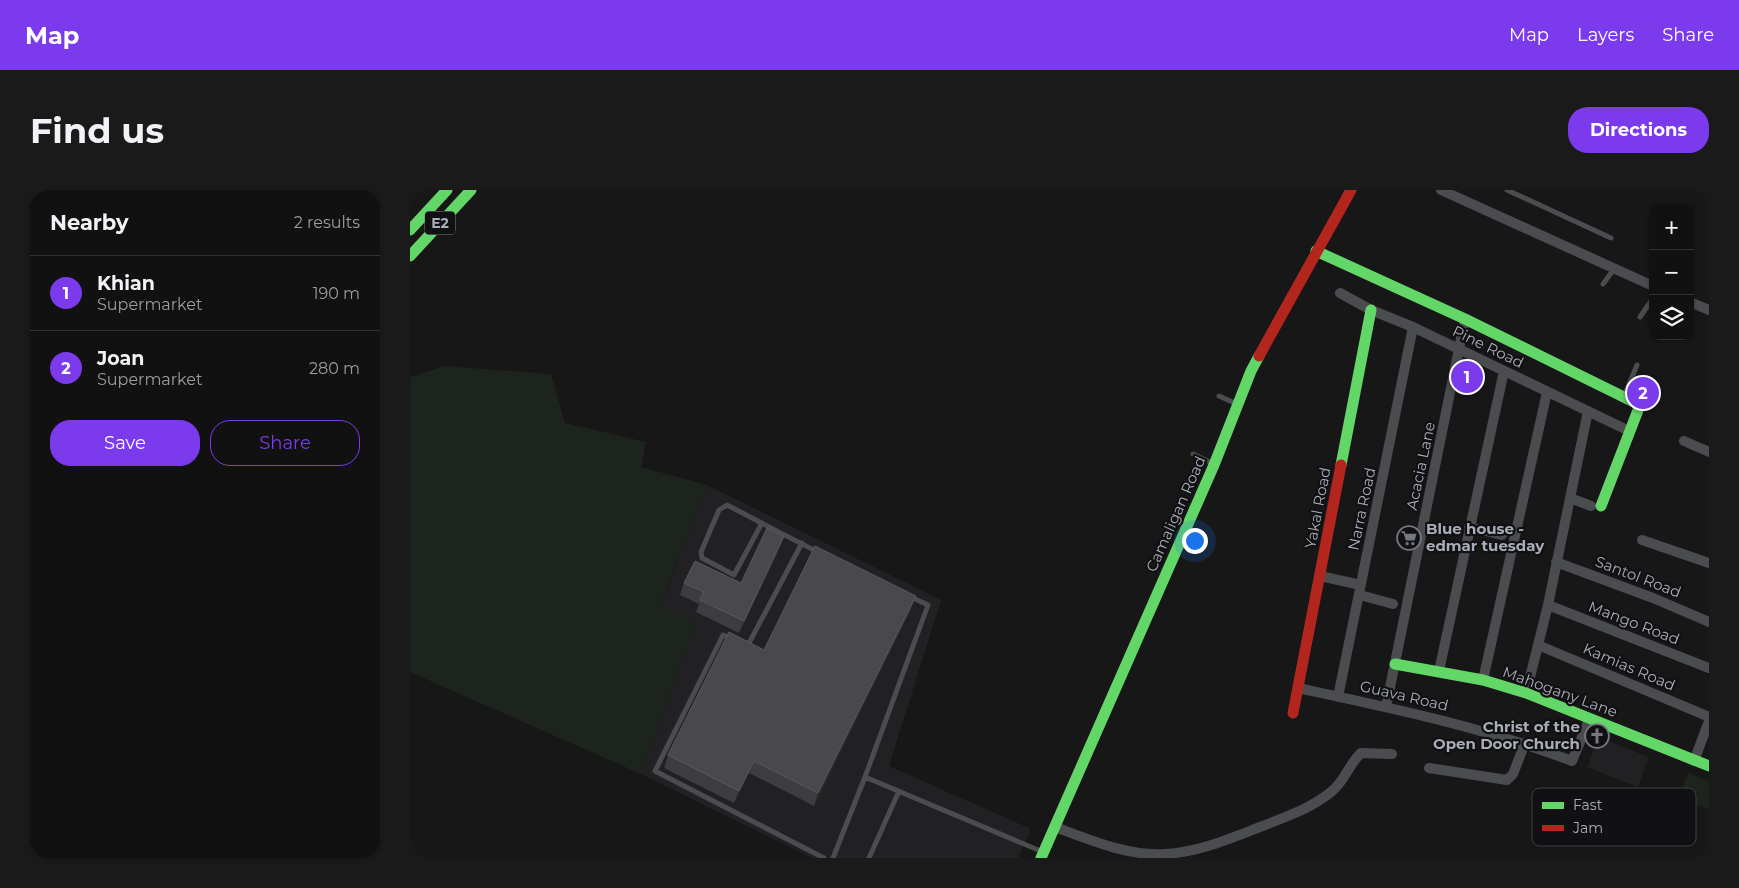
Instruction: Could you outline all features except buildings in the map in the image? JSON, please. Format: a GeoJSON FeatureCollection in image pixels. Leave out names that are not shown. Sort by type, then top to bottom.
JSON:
{"type":"FeatureCollection","features":[{"type":"Feature","properties":{"kind":"main road","name":"E2"},"geometry":{"type":"LineString","coordinates":[[410,230],[447,190]]}},
{"type":"Feature","properties":{"kind":"main road","name":"E2"},"geometry":{"type":"LineString","coordinates":[[410,256],[471,190]]}},
{"type":"Feature","properties":{"kind":"main road","name":"Camaligan Road"},"geometry":{"type":"LineString","coordinates":[[1042,855],[1214,465],[1251,372],[1351,190]]}},
{"type":"Feature","properties":{"kind":"main road"},"geometry":{"type":"LineString","coordinates":[[1316,251],[1465,319],[1640,405],[1596,506]]}},
{"type":"Feature","properties":{"kind":"main road","name":"Yakal Road"},"geometry":{"type":"LineString","coordinates":[[1293,712],[1371,310]]}},
{"type":"Feature","properties":{"kind":"main road","name":"Mahogany Lane"},"geometry":{"type":"LineString","coordinates":[[1395,664],[1483,680],[1526,693],[1709,766]]}},
{"type":"Feature","properties":{"kind":"street"},"geometry":{"type":"LineString","coordinates":[[1441,190],[1649,284]]}},
{"type":"Feature","properties":{"kind":"street","name":"Pine Road"},"geometry":{"type":"LineString","coordinates":[[1340,293],[1371,310],[1413,327],[1623,428]]}},
{"type":"Feature","properties":{"kind":"street"},"geometry":{"type":"LineString","coordinates":[[1694,304],[1709,310]]}},
{"type":"Feature","properties":{"kind":"street","name":"Acacia Lane"},"geometry":{"type":"LineString","coordinates":[[1386,707],[1465,319]]}},
{"type":"Feature","properties":{"kind":"street","name":"Narra Road"},"geometry":{"type":"LineString","coordinates":[[1338,697],[1413,327]]}},
{"type":"Feature","properties":{"kind":"street"},"geometry":{"type":"LineString","coordinates":[[1439,671],[1504,371]]}},
{"type":"Feature","properties":{"kind":"street"},"geometry":{"type":"LineString","coordinates":[[1483,680],[1547,392]]}},
{"type":"Feature","properties":{"kind":"street"},"geometry":{"type":"LineString","coordinates":[[1526,693],[1548,605],[1588,411]]}},
{"type":"Feature","properties":{"kind":"street"},"geometry":{"type":"LineString","coordinates":[[1684,441],[1709,452]]}},
{"type":"Feature","properties":{"kind":"street"},"geometry":{"type":"LineString","coordinates":[[1570,498],[1596,506]]}},
{"type":"Feature","properties":{"kind":"street"},"geometry":{"type":"LineString","coordinates":[[1469,527],[1502,535]]}},
{"type":"Feature","properties":{"kind":"street"},"geometry":{"type":"LineString","coordinates":[[1642,540],[1709,563]]}},
{"type":"Feature","properties":{"kind":"street","name":"Santol Road"},"geometry":{"type":"LineString","coordinates":[[1556,562],[1654,598],[1709,622]]}},
{"type":"Feature","properties":{"kind":"street"},"geometry":{"type":"LineString","coordinates":[[1320,576],[1393,604]]}},
{"type":"Feature","properties":{"kind":"street","name":"Mango Road"},"geometry":{"type":"LineString","coordinates":[[1548,605],[1709,668]]}},
{"type":"Feature","properties":{"kind":"street","name":"Kamias Road"},"geometry":{"type":"LineString","coordinates":[[1538,646],[1709,717]]}},
{"type":"Feature","properties":{"kind":"street","name":"Guava Road"},"geometry":{"type":"LineString","coordinates":[[1298,688],[1386,707],[1525,743],[1572,761],[1590,718]]}},
{"type":"Feature","properties":{"kind":"street"},"geometry":{"type":"LineString","coordinates":[[1694,761],[1709,721]]}},
{"type":"Feature","properties":{"kind":"street"},"geometry":{"type":"LineString","coordinates":[[1429,768],[1507,780],[1513,774],[1525,743]]}},
{"type":"Feature","properties":{"kind":"street"},"geometry":{"type":"LineString","coordinates":[[1054,827],[1093,841],[1141,852],[1163,854],[1190,851],[1214,844],[1309,807],[1342,782],[1361,753],[1392,754]]}},
{"type":"Feature","properties":{"kind":"lane"},"geometry":{"type":"LineString","coordinates":[[1507,190],[1611,238]]}},
{"type":"Feature","properties":{"kind":"lane"},"geometry":{"type":"LineString","coordinates":[[1603,284],[1614,269]]}},
{"type":"Feature","properties":{"kind":"lane"},"geometry":{"type":"LineString","coordinates":[[1640,317],[1649,304]]}},
{"type":"Feature","properties":{"kind":"lane"},"geometry":{"type":"LineString","coordinates":[[1624,397],[1637,365]]}},
{"type":"Feature","properties":{"kind":"lane"},"geometry":{"type":"LineString","coordinates":[[1219,396],[1238,404]]}},
{"type":"Feature","properties":{"kind":"lane"},"geometry":{"type":"LineString","coordinates":[[1193,454],[1214,465]]}},
{"type":"Feature","properties":{"kind":"lane"},"geometry":{"type":"LineString","coordinates":[[762,523],[734,575],[706,562],[702,558],[701,552],[719,510],[727,505],[827,556]]}},
{"type":"Feature","properties":{"kind":"lane"},"geometry":{"type":"LineString","coordinates":[[802,544],[748,645],[722,635],[655,771],[824,858]]}},
{"type":"Feature","properties":{"kind":"lane"},"geometry":{"type":"LineString","coordinates":[[833,858],[928,605],[902,593]]}},
{"type":"Feature","properties":{"kind":"lane"},"geometry":{"type":"LineString","coordinates":[[865,777],[1042,855]]}},
{"type":"Feature","properties":{"kind":"lane"},"geometry":{"type":"LineString","coordinates":[[869,858],[899,791]]}},
{"type":"Feature","properties":{"kind":"shaded area"},"geometry":{"type":"Polygon","coordinates":[[[445,366],[551,374],[565,423],[646,442],[641,467],[707,485],[660,606],[696,622],[641,774],[410,672],[410,377],[445,366]]]}},
{"type":"Feature","properties":{"kind":"shaded area"},"geometry":{"type":"Polygon","coordinates":[[[707,485],[941,600],[889,766],[1031,829],[1018,858],[812,858],[641,774],[696,622],[660,607],[707,485]]]}},
{"type":"Feature","properties":{"kind":"shaded area"},"geometry":{"type":"Polygon","coordinates":[[[1598,737],[1649,757],[1638,787],[1587,767],[1598,737]]]}},
{"type":"Feature","properties":{"kind":"shaded area"},"geometry":{"type":"Polygon","coordinates":[[[1688,773],[1709,781],[1709,809],[1696,804],[1696,788],[1683,788],[1688,773]]]}},
{"type":"Feature","properties":{"kind":"traffic: fast"},"geometry":{"type":"LineString","coordinates":[[410,230],[447,190]]}},
{"type":"Feature","properties":{"kind":"traffic: fast"},"geometry":{"type":"LineString","coordinates":[[410,256],[471,190]]}},
{"type":"Feature","properties":{"kind":"traffic: fast"},"geometry":{"type":"LineString","coordinates":[[1316,251],[1465,319],[1640,405],[1601,506]]}},
{"type":"Feature","properties":{"kind":"traffic: fast"},"geometry":{"type":"LineString","coordinates":[[1341,465],[1371,310]]}},
{"type":"Feature","properties":{"kind":"traffic: fast"},"geometry":{"type":"LineString","coordinates":[[1041,858],[1214,465],[1251,371],[1259,356]]}},
{"type":"Feature","properties":{"kind":"traffic: fast"},"geometry":{"type":"LineString","coordinates":[[1395,664],[1483,680],[1526,693],[1709,766]]}},
{"type":"Feature","properties":{"kind":"traffic: jam"},"geometry":{"type":"LineString","coordinates":[[1259,356],[1351,190]]}},
{"type":"Feature","properties":{"kind":"traffic: jam"},"geometry":{"type":"LineString","coordinates":[[1293,713],[1341,465]]}},
{"type":"Feature","properties":{"kind":"place","name":"Khian"},"geometry":{"type":"Point","coordinates":[1467,377]}},
{"type":"Feature","properties":{"kind":"place","name":"Joan"},"geometry":{"type":"Point","coordinates":[1643,393]}},
{"type":"Feature","properties":{"kind":"place","name":"Blue house - edmar tuesday"},"geometry":{"type":"Point","coordinates":[1409,538]}},
{"type":"Feature","properties":{"kind":"place","name":"Christ of the Open Door Church"},"geometry":{"type":"Point","coordinates":[1597,736]}}]}
